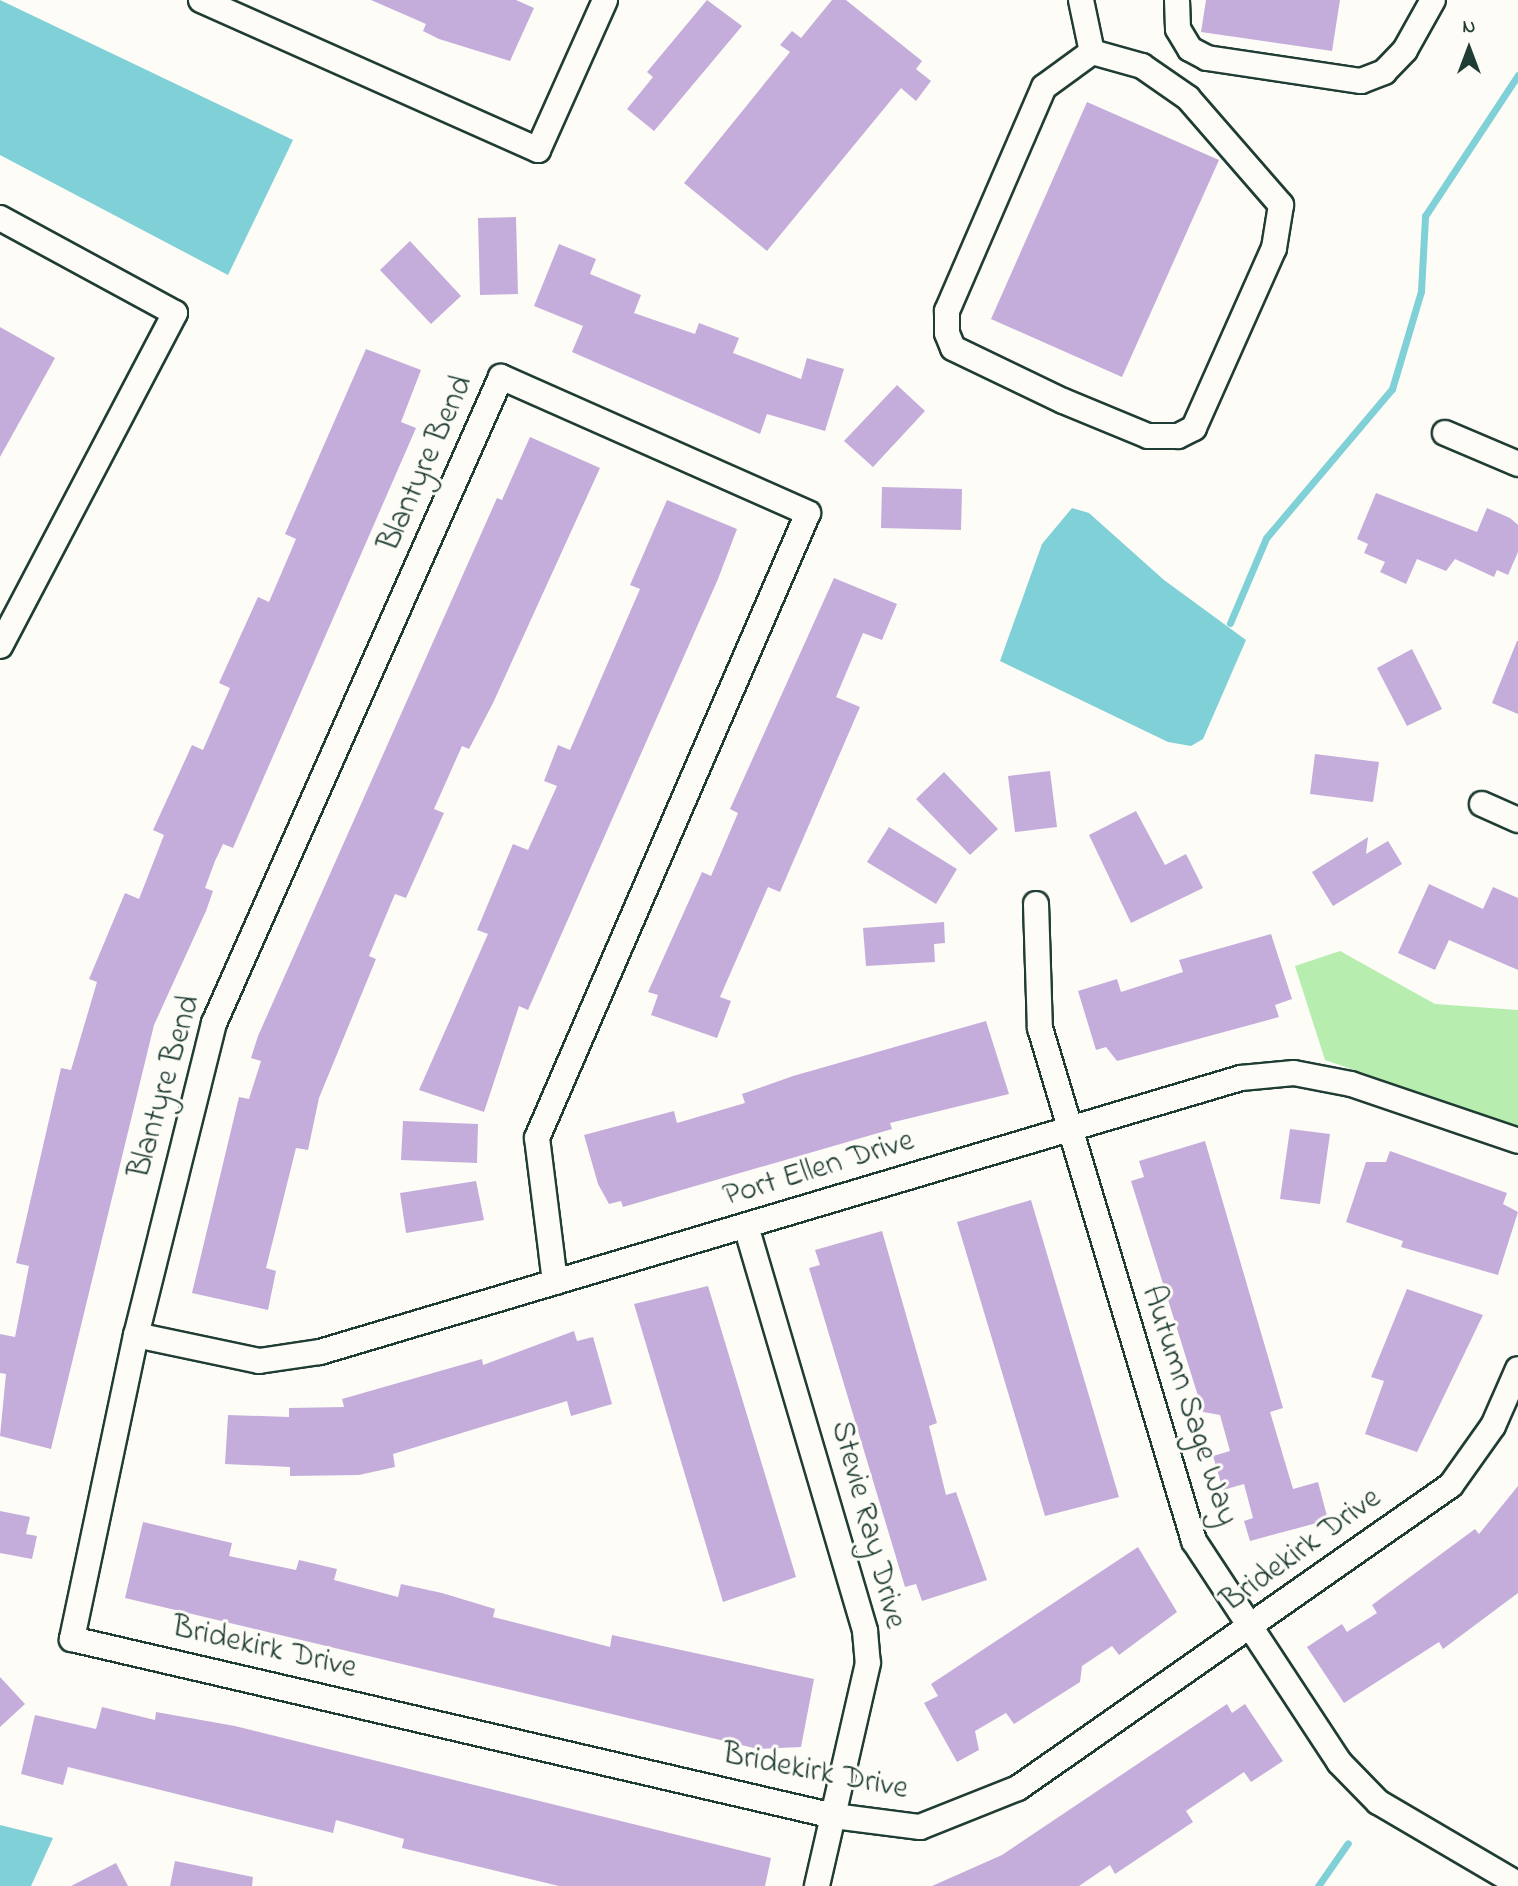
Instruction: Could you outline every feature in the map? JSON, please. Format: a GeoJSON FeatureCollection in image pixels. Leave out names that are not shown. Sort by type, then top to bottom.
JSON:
{"type":"FeatureCollection","features":[{"type":"Feature","properties":{"kind":"street"},"geometry":{"type":"LineString","coordinates":[[201,0],[538,150],[605,0]]}},
{"type":"Feature","properties":{"kind":"street"},"geometry":{"type":"LineString","coordinates":[[1081,0],[1091,52]]}},
{"type":"Feature","properties":{"kind":"street"},"geometry":{"type":"LineString","coordinates":[[1177,0],[1178,29],[1191,49],[1207,58],[1361,81],[1384,72],[1405,50],[1433,0]]}},
{"type":"Feature","properties":{"kind":"street"},"geometry":{"type":"LineString","coordinates":[[1091,52],[1142,66],[1188,97],[1281,205],[1274,248],[1194,428],[1178,436],[1148,436],[1063,401],[953,348],[947,333],[947,312],[1044,87],[1091,52]]}},
{"type":"Feature","properties":{"kind":"street"},"geometry":{"type":"LineString","coordinates":[[0,218],[175,313],[0,646]]}},
{"type":"Feature","properties":{"kind":"street","name":"Blantyre Bend"},"geometry":{"type":"LineString","coordinates":[[72,1639],[136,1335],[214,1023],[500,377],[808,513],[537,1138],[555,1282]]}},
{"type":"Feature","properties":{"kind":"street"},"geometry":{"type":"LineString","coordinates":[[1445,433],[1518,464]]}},
{"type":"Feature","properties":{"kind":"street"},"geometry":{"type":"LineString","coordinates":[[1482,804],[1518,820]]}},
{"type":"Feature","properties":{"kind":"street","name":"Autumn Sage Way"},"geometry":{"type":"LineString","coordinates":[[1036,904],[1040,1028],[1068,1131],[1194,1541],[1339,1762],[1377,1802],[1518,1884]]}},
{"type":"Feature","properties":{"kind":"street","name":"Port Ellen Drive"},"geometry":{"type":"LineString","coordinates":[[136,1335],[259,1361],[320,1352],[1241,1078],[1294,1073],[1351,1084],[1518,1141]]}},
{"type":"Feature","properties":{"kind":"street","name":"Stevie Ray Drive"},"geometry":{"type":"LineString","coordinates":[[746,1226],[865,1631],[868,1663],[817,1886]]}},
{"type":"Feature","properties":{"kind":"street","name":"Bridekirk Drive"},"geometry":{"type":"LineString","coordinates":[[72,1639],[834,1816],[891,1827],[953,1818],[1018,1788],[1252,1628],[1451,1485],[1493,1426],[1518,1369]]}},
{"type":"Feature","properties":{"kind":"green space"},"geometry":{"type":"Polygon","coordinates":[[[1340,951],[1435,1004],[1518,1010],[1518,1126],[1325,1060],[1295,966],[1340,951]]]}},
{"type":"Feature","properties":{"kind":"water"},"geometry":{"type":"Polygon","coordinates":[[[0,0],[293,140],[228,275],[0,155],[0,0]]]}},
{"type":"Feature","properties":{"kind":"water"},"geometry":{"type":"Polygon","coordinates":[[[1072,508],[1089,513],[1164,580],[1246,640],[1203,739],[1191,746],[1168,742],[1000,661],[1042,544],[1072,508]]]}},
{"type":"Feature","properties":{"kind":"water"},"geometry":{"type":"Polygon","coordinates":[[[0,1825],[53,1838],[31,1886],[0,1886],[0,1825]]]}},
{"type":"Feature","properties":{"kind":"building"},"geometry":{"type":"Polygon","coordinates":[[[371,0],[516,0],[534,8],[510,61],[439,39],[423,31],[426,24],[371,0]]]}},
{"type":"Feature","properties":{"kind":"building"},"geometry":{"type":"Polygon","coordinates":[[[707,0],[742,26],[654,131],[627,109],[653,77],[647,72],[707,0]]]}},
{"type":"Feature","properties":{"kind":"building"},"geometry":{"type":"Polygon","coordinates":[[[832,0],[846,0],[922,61],[916,69],[931,81],[916,101],[901,88],[767,251],[684,183],[790,52],[780,45],[792,31],[801,38],[832,0]]]}},
{"type":"Feature","properties":{"kind":"building"},"geometry":{"type":"Polygon","coordinates":[[[1206,0],[1340,0],[1332,51],[1201,32],[1206,0]]]}},
{"type":"Feature","properties":{"kind":"building"},"geometry":{"type":"Polygon","coordinates":[[[1087,102],[1219,160],[1122,377],[991,319],[1087,102]]]}},
{"type":"Feature","properties":{"kind":"building"},"geometry":{"type":"Polygon","coordinates":[[[516,217],[518,294],[480,295],[478,218],[516,217]]]}},
{"type":"Feature","properties":{"kind":"building"},"geometry":{"type":"Polygon","coordinates":[[[410,241],[461,296],[431,324],[380,270],[410,241]]]}},
{"type":"Feature","properties":{"kind":"building"},"geometry":{"type":"Polygon","coordinates":[[[559,244],[596,259],[590,274],[641,295],[634,313],[695,334],[699,323],[739,338],[733,353],[801,379],[807,358],[844,369],[825,431],[767,414],[760,434],[572,352],[583,326],[534,306],[559,244]]]}},
{"type":"Feature","properties":{"kind":"building"},"geometry":{"type":"Polygon","coordinates":[[[0,327],[55,358],[0,457],[0,327]]]}},
{"type":"Feature","properties":{"kind":"building"},"geometry":{"type":"Polygon","coordinates":[[[366,349],[421,370],[401,422],[416,428],[233,848],[223,844],[215,861],[205,888],[213,891],[206,911],[154,1025],[51,1449],[0,1436],[6,1374],[0,1373],[0,1334],[15,1337],[29,1266],[16,1263],[61,1068],[71,1070],[97,982],[89,979],[125,893],[139,899],[164,835],[153,830],[192,745],[203,750],[230,688],[219,683],[258,597],[269,602],[296,539],[285,534],[366,349]]]}},
{"type":"Feature","properties":{"kind":"building"},"geometry":{"type":"Polygon","coordinates":[[[897,385],[925,411],[873,467],[844,441],[897,385]]]}},
{"type":"Feature","properties":{"kind":"building"},"geometry":{"type":"Polygon","coordinates":[[[530,437],[600,468],[493,703],[469,749],[462,746],[434,809],[444,813],[406,898],[395,894],[369,956],[376,959],[319,1098],[308,1150],[296,1148],[266,1268],[276,1271],[268,1310],[192,1293],[239,1097],[249,1099],[261,1061],[251,1058],[258,1036],[497,498],[502,500],[530,437]]]}},
{"type":"Feature","properties":{"kind":"building"},"geometry":{"type":"Polygon","coordinates":[[[882,487],[962,489],[961,530],[881,528],[882,487]]]}},
{"type":"Feature","properties":{"kind":"building"},"geometry":{"type":"Polygon","coordinates":[[[1376,493],[1477,532],[1487,508],[1510,518],[1518,525],[1518,552],[1508,575],[1497,570],[1494,577],[1455,559],[1446,571],[1417,559],[1406,584],[1380,572],[1385,562],[1364,553],[1368,544],[1357,539],[1376,493]]]}},
{"type":"Feature","properties":{"kind":"building"},"geometry":{"type":"Polygon","coordinates":[[[667,500],[737,529],[718,579],[528,1010],[519,1006],[484,1112],[419,1090],[488,934],[477,930],[513,844],[528,850],[557,786],[544,781],[558,745],[570,750],[640,589],[630,585],[667,500]]]}},
{"type":"Feature","properties":{"kind":"building"},"geometry":{"type":"Polygon","coordinates":[[[834,578],[897,604],[882,640],[863,633],[836,697],[860,707],[780,892],[768,887],[720,997],[731,1001],[717,1038],[651,1015],[658,995],[648,992],[702,872],[711,876],[738,813],[730,809],[834,578]]]}},
{"type":"Feature","properties":{"kind":"building"},"geometry":{"type":"Polygon","coordinates":[[[1518,641],[1518,714],[1492,703],[1518,641]]]}},
{"type":"Feature","properties":{"kind":"building"},"geometry":{"type":"Polygon","coordinates":[[[1412,649],[1442,709],[1407,726],[1377,668],[1412,649]]]}},
{"type":"Feature","properties":{"kind":"building"},"geometry":{"type":"Polygon","coordinates":[[[1315,754],[1379,762],[1373,802],[1310,794],[1315,754]]]}},
{"type":"Feature","properties":{"kind":"building"},"geometry":{"type":"Polygon","coordinates":[[[1050,771],[1057,827],[1015,832],[1008,776],[1050,771]]]}},
{"type":"Feature","properties":{"kind":"building"},"geometry":{"type":"Polygon","coordinates":[[[944,772],[998,829],[970,855],[916,799],[944,772]]]}},
{"type":"Feature","properties":{"kind":"building"},"geometry":{"type":"Polygon","coordinates":[[[1136,811],[1165,865],[1186,854],[1203,888],[1131,923],[1089,835],[1136,811]]]}},
{"type":"Feature","properties":{"kind":"building"},"geometry":{"type":"Polygon","coordinates":[[[889,827],[957,869],[936,904],[867,862],[889,827]]]}},
{"type":"Feature","properties":{"kind":"building"},"geometry":{"type":"Polygon","coordinates":[[[1368,837],[1366,854],[1388,841],[1402,864],[1333,906],[1312,872],[1368,837]]]}},
{"type":"Feature","properties":{"kind":"building"},"geometry":{"type":"Polygon","coordinates":[[[1429,884],[1483,909],[1493,887],[1518,898],[1518,970],[1449,940],[1435,970],[1398,953],[1429,884]]]}},
{"type":"Feature","properties":{"kind":"building"},"geometry":{"type":"Polygon","coordinates":[[[944,922],[945,943],[934,944],[935,962],[866,966],[863,928],[944,922]]]}},
{"type":"Feature","properties":{"kind":"building"},"geometry":{"type":"Polygon","coordinates":[[[1271,934],[1292,999],[1275,1005],[1279,1017],[1117,1061],[1106,1047],[1096,1050],[1078,991],[1117,979],[1121,992],[1183,972],[1179,960],[1271,934]]]}},
{"type":"Feature","properties":{"kind":"building"},"geometry":{"type":"Polygon","coordinates":[[[986,1021],[1009,1094],[890,1123],[892,1129],[623,1207],[621,1201],[609,1204],[598,1184],[584,1135],[674,1111],[677,1123],[745,1103],[742,1094],[793,1076],[986,1021]]]}},
{"type":"Feature","properties":{"kind":"building"},"geometry":{"type":"Polygon","coordinates":[[[403,1121],[478,1124],[477,1163],[401,1160],[403,1121]]]}},
{"type":"Feature","properties":{"kind":"building"},"geometry":{"type":"Polygon","coordinates":[[[1290,1129],[1330,1134],[1320,1204],[1280,1199],[1290,1129]]]}},
{"type":"Feature","properties":{"kind":"building"},"geometry":{"type":"Polygon","coordinates":[[[1205,1141],[1283,1408],[1270,1412],[1293,1489],[1318,1482],[1328,1520],[1250,1541],[1244,1521],[1253,1518],[1244,1484],[1223,1490],[1213,1456],[1230,1451],[1220,1415],[1203,1412],[1131,1181],[1144,1177],[1139,1161],[1205,1141]]]}},
{"type":"Feature","properties":{"kind":"building"},"geometry":{"type":"Polygon","coordinates":[[[1390,1151],[1507,1193],[1503,1204],[1518,1212],[1498,1275],[1401,1247],[1403,1241],[1346,1222],[1366,1162],[1386,1162],[1390,1151]]]}},
{"type":"Feature","properties":{"kind":"building"},"geometry":{"type":"Polygon","coordinates":[[[476,1181],[484,1220],[406,1233],[400,1193],[476,1181]]]}},
{"type":"Feature","properties":{"kind":"building"},"geometry":{"type":"Polygon","coordinates":[[[1031,1200],[1119,1497],[1045,1516],[957,1222],[1031,1200]]]}},
{"type":"Feature","properties":{"kind":"building"},"geometry":{"type":"Polygon","coordinates":[[[882,1231],[937,1423],[929,1426],[946,1495],[956,1492],[987,1580],[922,1601],[916,1584],[905,1587],[809,1268],[820,1265],[815,1250],[882,1231]]]}},
{"type":"Feature","properties":{"kind":"building"},"geometry":{"type":"Polygon","coordinates":[[[708,1286],[796,1577],[723,1602],[634,1304],[708,1286]]]}},
{"type":"Feature","properties":{"kind":"building"},"geometry":{"type":"Polygon","coordinates":[[[1407,1289],[1483,1315],[1417,1452],[1365,1434],[1384,1381],[1371,1377],[1407,1289]]]}},
{"type":"Feature","properties":{"kind":"building"},"geometry":{"type":"Polygon","coordinates":[[[574,1331],[577,1341],[593,1337],[612,1404],[571,1416],[567,1401],[393,1454],[395,1467],[359,1475],[290,1476],[290,1467],[225,1464],[228,1415],[289,1417],[289,1408],[344,1407],[342,1399],[482,1359],[483,1365],[574,1331]]]}},
{"type":"Feature","properties":{"kind":"building"},"geometry":{"type":"Polygon","coordinates":[[[1518,1486],[1518,1593],[1443,1649],[1439,1642],[1344,1703],[1307,1647],[1342,1624],[1347,1632],[1377,1613],[1372,1605],[1475,1529],[1479,1534],[1518,1486]]]}},
{"type":"Feature","properties":{"kind":"building"},"geometry":{"type":"Polygon","coordinates":[[[0,1511],[30,1517],[26,1534],[37,1536],[32,1559],[0,1553],[0,1511]]]}},
{"type":"Feature","properties":{"kind":"building"},"geometry":{"type":"Polygon","coordinates":[[[143,1522],[232,1543],[229,1556],[296,1570],[299,1560],[337,1569],[334,1580],[398,1597],[401,1584],[442,1593],[495,1609],[493,1617],[610,1647],[612,1635],[814,1679],[801,1747],[758,1749],[125,1598],[143,1522]]]}},
{"type":"Feature","properties":{"kind":"building"},"geometry":{"type":"Polygon","coordinates":[[[1138,1547],[1177,1612],[1119,1655],[1112,1646],[1082,1666],[1080,1682],[1014,1724],[1006,1713],[975,1731],[979,1750],[957,1762],[924,1703],[938,1696],[931,1684],[1138,1547]]]}},
{"type":"Feature","properties":{"kind":"building"},"geometry":{"type":"Polygon","coordinates":[[[0,1677],[25,1704],[0,1727],[0,1677]]]}},
{"type":"Feature","properties":{"kind":"building"},"geometry":{"type":"Polygon","coordinates":[[[1227,1704],[1232,1713],[1245,1704],[1283,1761],[1251,1782],[1244,1772],[1186,1811],[1193,1822],[1115,1874],[1110,1865],[1079,1886],[932,1886],[1002,1855],[1227,1704]]]}},
{"type":"Feature","properties":{"kind":"building"},"geometry":{"type":"Polygon","coordinates":[[[102,1707],[155,1720],[156,1712],[235,1726],[771,1858],[765,1886],[559,1886],[402,1848],[404,1839],[336,1820],[333,1833],[68,1767],[63,1785],[21,1774],[35,1715],[96,1729],[102,1707]]]}},
{"type":"Feature","properties":{"kind":"building"},"geometry":{"type":"Polygon","coordinates":[[[175,1861],[253,1877],[252,1886],[170,1886],[175,1861]]]}},
{"type":"Feature","properties":{"kind":"building"},"geometry":{"type":"Polygon","coordinates":[[[116,1863],[128,1886],[71,1886],[116,1863]]]}},
{"type":"Feature","properties":{"kind":"waterway"},"geometry":{"type":"LineString","coordinates":[[1230,623],[1266,538],[1392,389],[1421,291],[1425,216],[1518,75]]}},
{"type":"Feature","properties":{"kind":"waterway"},"geometry":{"type":"LineString","coordinates":[[1318,1886],[1348,1843]]}}]}
